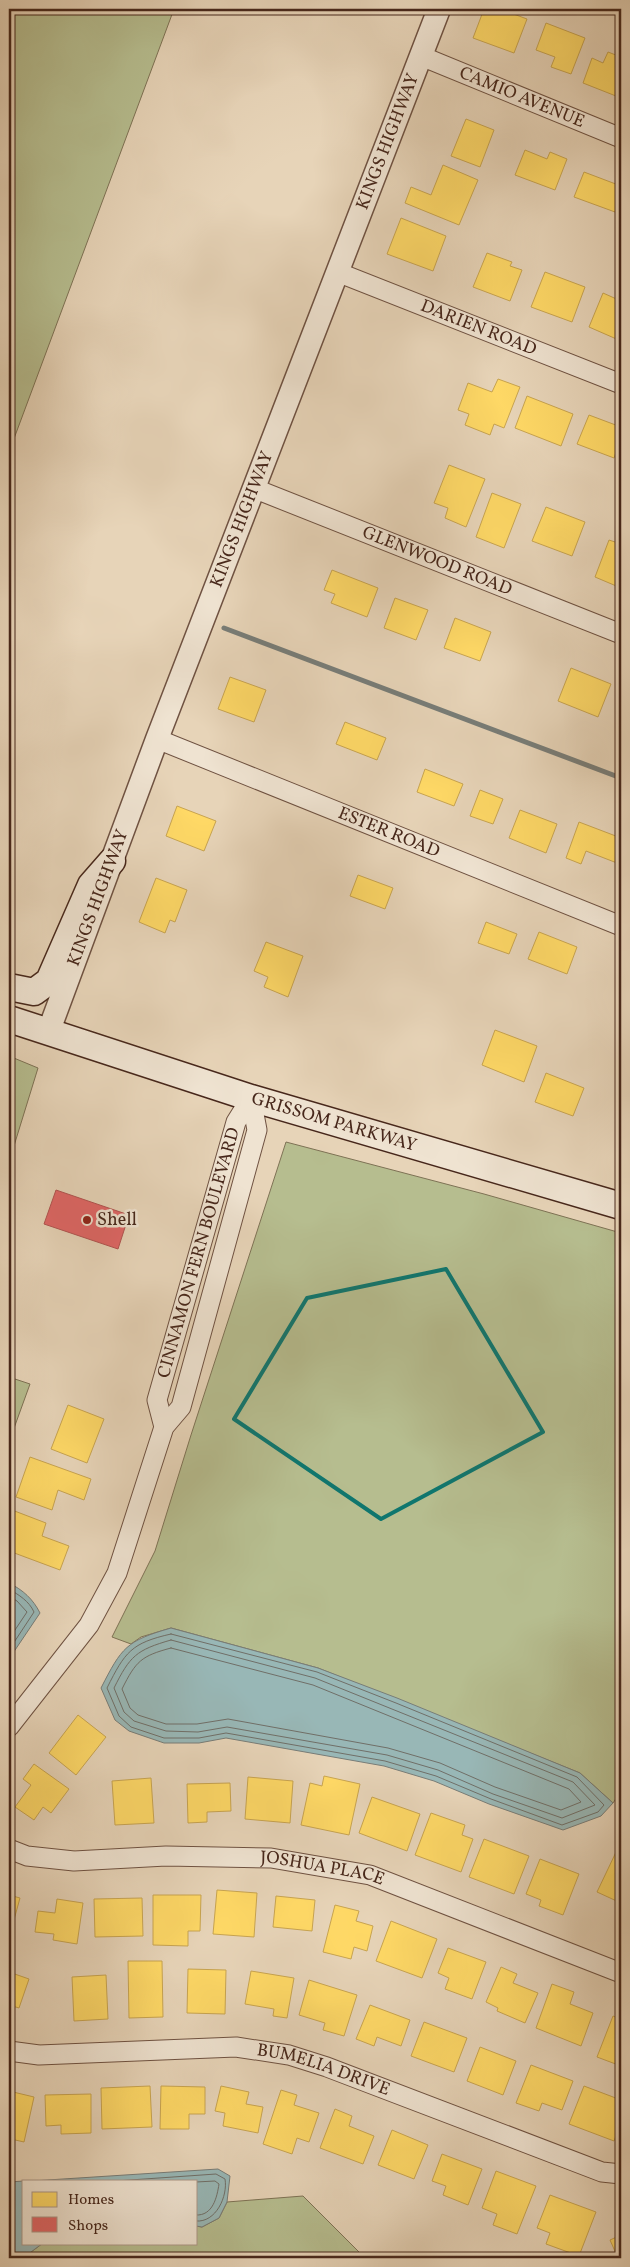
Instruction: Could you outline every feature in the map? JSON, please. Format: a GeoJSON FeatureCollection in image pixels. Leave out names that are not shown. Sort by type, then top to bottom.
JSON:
{"type":"FeatureCollection","features":[{"type":"Feature","properties":{"kind":"main road"},"geometry":{"type":"LineString","coordinates":[[9,987],[34,992],[49,981],[91,885],[112,861]]}},
{"type":"Feature","properties":{"kind":"main road","name":"GRISSOM PARKWAY"},"geometry":{"type":"LineString","coordinates":[[9,1012],[48,1033]]}},
{"type":"Feature","properties":{"kind":"main road","name":"GRISSOM PARKWAY"},"geometry":{"type":"LineString","coordinates":[[9,1019],[251,1098],[621,1206]]}},
{"type":"Feature","properties":{"kind":"street","name":"KINGS HIGHWAY"},"geometry":{"type":"LineString","coordinates":[[48,1033],[157,739],[439,9]]}},
{"type":"Feature","properties":{"kind":"street","name":"CAMIO AVENUE"},"geometry":{"type":"LineString","coordinates":[[421,56],[621,138]]}},
{"type":"Feature","properties":{"kind":"street","name":"DARIEN ROAD"},"geometry":{"type":"LineString","coordinates":[[337,272],[621,384]]}},
{"type":"Feature","properties":{"kind":"street","name":"GLENWOOD ROAD"},"geometry":{"type":"LineString","coordinates":[[253,488],[621,634]]}},
{"type":"Feature","properties":{"kind":"street","name":"ESTER ROAD"},"geometry":{"type":"LineString","coordinates":[[157,739],[621,926]]}},
{"type":"Feature","properties":{"kind":"street","name":"CINNAMON FERN BOULEVARD"},"geometry":{"type":"LineString","coordinates":[[9,1727],[89,1625],[117,1573],[164,1427],[157,1400],[236,1122],[251,1098]]}},
{"type":"Feature","properties":{"kind":"street","name":"JOSHUA PLACE"},"geometry":{"type":"LineString","coordinates":[[9,1849],[27,1856],[74,1861],[166,1856],[271,1858],[370,1875],[621,1973]]}},
{"type":"Feature","properties":{"kind":"street","name":"BUMELIA DRIVE"},"geometry":{"type":"LineString","coordinates":[[9,2051],[39,2055],[236,2047],[289,2055],[328,2067],[602,2172],[621,2174]]}},
{"type":"Feature","properties":{"kind":"highlighted area"},"geometry":{"type":"Polygon","coordinates":[[[446,1269],[543,1432],[381,1519],[234,1419],[307,1298],[446,1269]]]}},
{"type":"Feature","properties":{"kind":"green space"},"geometry":{"type":"Polygon","coordinates":[[[9,9],[174,9],[9,452],[9,9]]]}},
{"type":"Feature","properties":{"kind":"green space"},"geometry":{"type":"Polygon","coordinates":[[[9,1056],[38,1068],[9,1162],[9,1056]]]}},
{"type":"Feature","properties":{"kind":"green space"},"geometry":{"type":"Polygon","coordinates":[[[286,1142],[484,1194],[621,1233],[621,1791],[613,1803],[580,1773],[318,1668],[171,1628],[141,1637],[131,1644],[112,1637],[155,1551],[286,1142]]]}},
{"type":"Feature","properties":{"kind":"green space"},"geometry":{"type":"Polygon","coordinates":[[[9,1377],[30,1384],[9,1442],[9,1377]]]}},
{"type":"Feature","properties":{"kind":"green space"},"geometry":{"type":"Polygon","coordinates":[[[303,2196],[360,2253],[376,2258],[23,2258],[42,2244],[198,2244],[198,2226],[202,2227],[219,2218],[227,2202],[303,2196]]]}},
{"type":"Feature","properties":{"kind":"green space"},"geometry":{"type":"Polygon","coordinates":[[[470,2253],[514,2258],[457,2258],[470,2253]]]}},
{"type":"Feature","properties":{"kind":"water"},"geometry":{"type":"Polygon","coordinates":[[[9,1583],[27,1595],[40,1613],[9,1659],[9,1583]]]}},
{"type":"Feature","properties":{"kind":"water"},"geometry":{"type":"Polygon","coordinates":[[[171,1628],[318,1668],[397,1698],[580,1773],[613,1803],[601,1816],[563,1830],[489,1804],[434,1781],[384,1766],[226,1738],[199,1743],[164,1743],[129,1731],[115,1720],[101,1688],[114,1663],[127,1647],[144,1637],[171,1628]]]}},
{"type":"Feature","properties":{"kind":"water"},"geometry":{"type":"Polygon","coordinates":[[[218,2169],[230,2176],[227,2202],[219,2218],[202,2227],[198,2226],[198,2180],[48,2180],[218,2169]]]}},
{"type":"Feature","properties":{"kind":"water"},"geometry":{"type":"Polygon","coordinates":[[[22,2181],[22,2244],[42,2244],[23,2258],[9,2258],[9,2182],[22,2181]]]}},
{"type":"Feature","properties":{"kind":"building: Homes"},"geometry":{"type":"Polygon","coordinates":[[[484,9],[500,9],[527,19],[514,53],[473,38],[484,9]]]}},
{"type":"Feature","properties":{"kind":"building: Homes"},"geometry":{"type":"Polygon","coordinates":[[[546,23],[585,38],[571,74],[551,67],[555,57],[536,50],[546,23]]]}},
{"type":"Feature","properties":{"kind":"building: Homes"},"geometry":{"type":"Polygon","coordinates":[[[608,52],[621,57],[621,98],[583,83],[592,58],[603,63],[608,52]]]}},
{"type":"Feature","properties":{"kind":"building: Homes"},"geometry":{"type":"Polygon","coordinates":[[[466,119],[494,130],[480,167],[451,156],[466,119]]]}},
{"type":"Feature","properties":{"kind":"building: Homes"},"geometry":{"type":"Polygon","coordinates":[[[525,150],[547,159],[550,152],[567,159],[555,190],[515,175],[525,150]]]}},
{"type":"Feature","properties":{"kind":"building: Homes"},"geometry":{"type":"Polygon","coordinates":[[[443,165],[478,180],[459,225],[405,203],[411,187],[431,195],[443,165]]]}},
{"type":"Feature","properties":{"kind":"building: Homes"},"geometry":{"type":"Polygon","coordinates":[[[584,172],[621,186],[621,197],[615,212],[574,197],[584,172]]]}},
{"type":"Feature","properties":{"kind":"building: Homes"},"geometry":{"type":"Polygon","coordinates":[[[401,218],[446,236],[433,271],[387,254],[401,218]]]}},
{"type":"Feature","properties":{"kind":"building: Homes"},"geometry":{"type":"Polygon","coordinates":[[[487,253],[512,262],[510,266],[522,270],[510,301],[473,287],[487,253]]]}},
{"type":"Feature","properties":{"kind":"building: Homes"},"geometry":{"type":"Polygon","coordinates":[[[545,272],[585,287],[572,322],[531,307],[545,272]]]}},
{"type":"Feature","properties":{"kind":"building: Homes"},"geometry":{"type":"Polygon","coordinates":[[[603,293],[621,301],[621,341],[589,327],[603,293]]]}},
{"type":"Feature","properties":{"kind":"building: Homes"},"geometry":{"type":"Polygon","coordinates":[[[498,379],[520,387],[504,428],[494,424],[490,435],[465,425],[469,414],[458,410],[468,383],[492,392],[498,379]]]}},
{"type":"Feature","properties":{"kind":"building: Homes"},"geometry":{"type":"Polygon","coordinates":[[[527,396],[573,414],[561,446],[515,428],[527,396]]]}},
{"type":"Feature","properties":{"kind":"building: Homes"},"geometry":{"type":"Polygon","coordinates":[[[589,415],[621,427],[621,438],[614,458],[577,444],[589,415]]]}},
{"type":"Feature","properties":{"kind":"building: Homes"},"geometry":{"type":"Polygon","coordinates":[[[449,465],[485,479],[466,527],[445,518],[448,508],[434,503],[449,465]]]}},
{"type":"Feature","properties":{"kind":"building: Homes"},"geometry":{"type":"Polygon","coordinates":[[[492,493],[521,504],[504,548],[476,537],[492,493]]]}},
{"type":"Feature","properties":{"kind":"building: Homes"},"geometry":{"type":"Polygon","coordinates":[[[546,507],[585,522],[572,556],[532,541],[546,507]]]}},
{"type":"Feature","properties":{"kind":"building: Homes"},"geometry":{"type":"Polygon","coordinates":[[[609,540],[621,544],[621,588],[595,577],[609,540]]]}},
{"type":"Feature","properties":{"kind":"building: Homes"},"geometry":{"type":"Polygon","coordinates":[[[332,570],[378,588],[367,617],[331,603],[335,594],[324,590],[332,570]]]}},
{"type":"Feature","properties":{"kind":"building: Homes"},"geometry":{"type":"Polygon","coordinates":[[[395,598],[428,610],[416,640],[384,628],[395,598]]]}},
{"type":"Feature","properties":{"kind":"building: Homes"},"geometry":{"type":"Polygon","coordinates":[[[455,618],[491,632],[480,661],[444,648],[455,618]]]}},
{"type":"Feature","properties":{"kind":"building: Homes"},"geometry":{"type":"Polygon","coordinates":[[[571,668],[611,684],[598,717],[558,701],[571,668]]]}},
{"type":"Feature","properties":{"kind":"building: Homes"},"geometry":{"type":"Polygon","coordinates":[[[230,677],[266,690],[254,722],[218,709],[230,677]]]}},
{"type":"Feature","properties":{"kind":"building: Homes"},"geometry":{"type":"Polygon","coordinates":[[[345,722],[386,738],[377,760],[336,744],[345,722]]]}},
{"type":"Feature","properties":{"kind":"building: Homes"},"geometry":{"type":"Polygon","coordinates":[[[425,769],[463,784],[454,806],[417,792],[425,769]]]}},
{"type":"Feature","properties":{"kind":"building: Homes"},"geometry":{"type":"Polygon","coordinates":[[[480,790],[503,799],[493,824],[470,816],[480,790]]]}},
{"type":"Feature","properties":{"kind":"building: Homes"},"geometry":{"type":"Polygon","coordinates":[[[177,806],[216,821],[204,851],[166,836],[177,806]]]}},
{"type":"Feature","properties":{"kind":"building: Homes"},"geometry":{"type":"Polygon","coordinates":[[[520,810],[557,824],[546,853],[509,838],[520,810]]]}},
{"type":"Feature","properties":{"kind":"building: Homes"},"geometry":{"type":"Polygon","coordinates":[[[579,822],[621,838],[621,853],[617,863],[586,851],[581,864],[566,858],[579,822]]]}},
{"type":"Feature","properties":{"kind":"building: Homes"},"geometry":{"type":"Polygon","coordinates":[[[358,875],[393,888],[385,909],[350,896],[358,875]]]}},
{"type":"Feature","properties":{"kind":"building: Homes"},"geometry":{"type":"Polygon","coordinates":[[[156,878],[187,890],[175,922],[170,920],[165,933],[139,922],[156,878]]]}},
{"type":"Feature","properties":{"kind":"building: Homes"},"geometry":{"type":"Polygon","coordinates":[[[486,922],[517,934],[509,954],[478,943],[486,922]]]}},
{"type":"Feature","properties":{"kind":"building: Homes"},"geometry":{"type":"Polygon","coordinates":[[[539,932],[577,947],[567,974],[528,959],[539,932]]]}},
{"type":"Feature","properties":{"kind":"building: Homes"},"geometry":{"type":"Polygon","coordinates":[[[266,942],[303,956],[288,997],[264,987],[268,977],[254,971],[266,942]]]}},
{"type":"Feature","properties":{"kind":"building: Homes"},"geometry":{"type":"Polygon","coordinates":[[[495,1030],[537,1046],[524,1082],[482,1065],[495,1030]]]}},
{"type":"Feature","properties":{"kind":"building: Homes"},"geometry":{"type":"Polygon","coordinates":[[[546,1073],[584,1088],[573,1116],[535,1102],[546,1073]]]}},
{"type":"Feature","properties":{"kind":"building: Homes"},"geometry":{"type":"Polygon","coordinates":[[[68,1405],[104,1419],[87,1463],[51,1449],[68,1405]]]}},
{"type":"Feature","properties":{"kind":"building: Homes"},"geometry":{"type":"Polygon","coordinates":[[[30,1457],[91,1479],[84,1500],[58,1490],[52,1510],[16,1497],[30,1457]]]}},
{"type":"Feature","properties":{"kind":"building: Homes"},"geometry":{"type":"Polygon","coordinates":[[[12,1510],[46,1523],[42,1536],[69,1546],[60,1570],[9,1551],[9,1519],[12,1510]]]}},
{"type":"Feature","properties":{"kind":"building: Homes"},"geometry":{"type":"Polygon","coordinates":[[[78,1715],[106,1737],[76,1775],[49,1753],[78,1715]]]}},
{"type":"Feature","properties":{"kind":"building: Homes"},"geometry":{"type":"Polygon","coordinates":[[[34,1764],[69,1789],[51,1813],[43,1807],[34,1820],[15,1807],[31,1785],[23,1779],[34,1764]]]}},
{"type":"Feature","properties":{"kind":"building: Homes"},"geometry":{"type":"Polygon","coordinates":[[[324,1776],[360,1784],[349,1835],[301,1825],[310,1783],[322,1786],[324,1776]]]}},
{"type":"Feature","properties":{"kind":"building: Homes"},"geometry":{"type":"Polygon","coordinates":[[[248,1777],[293,1781],[290,1823],[245,1819],[248,1777]]]}},
{"type":"Feature","properties":{"kind":"building: Homes"},"geometry":{"type":"Polygon","coordinates":[[[151,1778],[154,1823],[115,1825],[112,1781],[151,1778]]]}},
{"type":"Feature","properties":{"kind":"building: Homes"},"geometry":{"type":"Polygon","coordinates":[[[230,1783],[231,1811],[207,1812],[207,1822],[188,1823],[187,1784],[230,1783]]]}},
{"type":"Feature","properties":{"kind":"building: Homes"},"geometry":{"type":"Polygon","coordinates":[[[372,1797],[420,1814],[407,1851],[359,1833],[372,1797]]]}},
{"type":"Feature","properties":{"kind":"building: Homes"},"geometry":{"type":"Polygon","coordinates":[[[431,1813],[465,1825],[462,1835],[473,1839],[461,1872],[415,1855],[431,1813]]]}},
{"type":"Feature","properties":{"kind":"building: Homes"},"geometry":{"type":"Polygon","coordinates":[[[484,1839],[529,1856],[514,1894],[469,1877],[484,1839]]]}},
{"type":"Feature","properties":{"kind":"building: Homes"},"geometry":{"type":"Polygon","coordinates":[[[617,1850],[621,1852],[621,1903],[597,1892],[617,1850]]]}},
{"type":"Feature","properties":{"kind":"building: Homes"},"geometry":{"type":"Polygon","coordinates":[[[540,1859],[579,1874],[563,1915],[539,1906],[541,1900],[526,1894],[540,1859]]]}},
{"type":"Feature","properties":{"kind":"building: Homes"},"geometry":{"type":"Polygon","coordinates":[[[217,1890],[257,1893],[254,1937],[213,1934],[217,1890]]]}},
{"type":"Feature","properties":{"kind":"building: Homes"},"geometry":{"type":"Polygon","coordinates":[[[9,1895],[20,1898],[12,1927],[9,1927],[9,1895]]]}},
{"type":"Feature","properties":{"kind":"building: Homes"},"geometry":{"type":"Polygon","coordinates":[[[153,1895],[201,1895],[200,1931],[188,1931],[188,1946],[153,1945],[153,1895]]]}},
{"type":"Feature","properties":{"kind":"building: Homes"},"geometry":{"type":"Polygon","coordinates":[[[276,1896],[315,1900],[312,1931],[273,1927],[276,1896]]]}},
{"type":"Feature","properties":{"kind":"building: Homes"},"geometry":{"type":"Polygon","coordinates":[[[142,1898],[143,1936],[95,1937],[94,1899],[142,1898]]]}},
{"type":"Feature","properties":{"kind":"building: Homes"},"geometry":{"type":"Polygon","coordinates":[[[57,1899],[83,1903],[77,1944],[53,1940],[54,1934],[35,1932],[38,1911],[55,1913],[57,1899]]]}},
{"type":"Feature","properties":{"kind":"building: Homes"},"geometry":{"type":"Polygon","coordinates":[[[335,1905],[359,1911],[356,1921],[373,1926],[367,1951],[354,1947],[351,1959],[323,1952],[335,1905]]]}},
{"type":"Feature","properties":{"kind":"building: Homes"},"geometry":{"type":"Polygon","coordinates":[[[391,1921],[437,1939],[422,1978],[376,1961],[391,1921]]]}},
{"type":"Feature","properties":{"kind":"building: Homes"},"geometry":{"type":"Polygon","coordinates":[[[448,1948],[486,1962],[472,1999],[445,1989],[449,1978],[438,1973],[448,1948]]]}},
{"type":"Feature","properties":{"kind":"building: Homes"},"geometry":{"type":"Polygon","coordinates":[[[128,1961],[162,1961],[163,2017],[129,2018],[128,1961]]]}},
{"type":"Feature","properties":{"kind":"building: Homes"},"geometry":{"type":"Polygon","coordinates":[[[501,1967],[517,1974],[513,1983],[538,1993],[525,2023],[497,2011],[498,2008],[486,2002],[501,1967]]]}},
{"type":"Feature","properties":{"kind":"building: Homes"},"geometry":{"type":"Polygon","coordinates":[[[188,1969],[226,1970],[225,2014],[187,2013],[188,1969]]]}},
{"type":"Feature","properties":{"kind":"building: Homes"},"geometry":{"type":"Polygon","coordinates":[[[251,1971],[294,1978],[287,2018],[273,2016],[274,2009],[245,2004],[251,1971]]]}},
{"type":"Feature","properties":{"kind":"building: Homes"},"geometry":{"type":"Polygon","coordinates":[[[9,1972],[29,1979],[19,2008],[9,2005],[9,1972]]]}},
{"type":"Feature","properties":{"kind":"building: Homes"},"geometry":{"type":"Polygon","coordinates":[[[106,1975],[108,2019],[74,2021],[72,1977],[106,1975]]]}},
{"type":"Feature","properties":{"kind":"building: Homes"},"geometry":{"type":"Polygon","coordinates":[[[309,1980],[357,1995],[344,2036],[323,2030],[325,2023],[299,2015],[309,1980]]]}},
{"type":"Feature","properties":{"kind":"building: Homes"},"geometry":{"type":"Polygon","coordinates":[[[552,1984],[574,1992],[570,2004],[593,2013],[581,2046],[536,2028],[552,1984]]]}},
{"type":"Feature","properties":{"kind":"building: Homes"},"geometry":{"type":"Polygon","coordinates":[[[370,2005],[410,2020],[401,2046],[377,2037],[374,2046],[356,2039],[370,2005]]]}},
{"type":"Feature","properties":{"kind":"building: Homes"},"geometry":{"type":"Polygon","coordinates":[[[613,2016],[621,2019],[621,2066],[597,2057],[613,2016]]]}},
{"type":"Feature","properties":{"kind":"building: Homes"},"geometry":{"type":"Polygon","coordinates":[[[424,2022],[467,2038],[454,2072],[411,2056],[424,2022]]]}},
{"type":"Feature","properties":{"kind":"building: Homes"},"geometry":{"type":"Polygon","coordinates":[[[480,2047],[516,2061],[503,2095],[467,2081],[480,2047]]]}},
{"type":"Feature","properties":{"kind":"building: Homes"},"geometry":{"type":"Polygon","coordinates":[[[531,2065],[573,2081],[562,2110],[542,2103],[539,2111],[516,2103],[531,2065]]]}},
{"type":"Feature","properties":{"kind":"building: Homes"},"geometry":{"type":"Polygon","coordinates":[[[150,2086],[152,2127],[102,2129],[101,2088],[150,2086]]]}},
{"type":"Feature","properties":{"kind":"building: Homes"},"geometry":{"type":"Polygon","coordinates":[[[161,2086],[205,2087],[205,2114],[189,2114],[189,2129],[160,2129],[161,2086]]]}},
{"type":"Feature","properties":{"kind":"building: Homes"},"geometry":{"type":"Polygon","coordinates":[[[221,2086],[249,2092],[246,2104],[263,2107],[258,2133],[223,2126],[225,2113],[215,2111],[221,2086]]]}},
{"type":"Feature","properties":{"kind":"building: Homes"},"geometry":{"type":"Polygon","coordinates":[[[584,2086],[621,2100],[621,2122],[614,2141],[569,2124],[584,2086]]]}},
{"type":"Feature","properties":{"kind":"building: Homes"},"geometry":{"type":"Polygon","coordinates":[[[281,2090],[297,2095],[294,2105],[319,2113],[309,2142],[297,2138],[292,2154],[263,2144],[281,2090]]]}},
{"type":"Feature","properties":{"kind":"building: Homes"},"geometry":{"type":"Polygon","coordinates":[[[9,2091],[34,2097],[24,2142],[11,2139],[9,2151],[9,2091]]]}},
{"type":"Feature","properties":{"kind":"building: Homes"},"geometry":{"type":"Polygon","coordinates":[[[91,2094],[91,2133],[61,2134],[61,2125],[46,2126],[45,2095],[91,2094]]]}},
{"type":"Feature","properties":{"kind":"building: Homes"},"geometry":{"type":"Polygon","coordinates":[[[335,2109],[352,2116],[349,2126],[374,2136],[363,2164],[320,2148],[335,2109]]]}},
{"type":"Feature","properties":{"kind":"building: Homes"},"geometry":{"type":"Polygon","coordinates":[[[392,2130],[428,2145],[414,2179],[378,2165],[392,2130]]]}},
{"type":"Feature","properties":{"kind":"building: Homes"},"geometry":{"type":"Polygon","coordinates":[[[442,2154],[482,2169],[468,2205],[443,2195],[446,2186],[432,2181],[442,2154]]]}},
{"type":"Feature","properties":{"kind":"building: Homes"},"geometry":{"type":"Polygon","coordinates":[[[496,2171],[536,2186],[517,2234],[493,2225],[497,2214],[482,2208],[496,2171]]]}},
{"type":"Feature","properties":{"kind":"building: Homes"},"geometry":{"type":"Polygon","coordinates":[[[550,2195],[596,2212],[579,2256],[546,2244],[550,2233],[537,2228],[550,2195]]]}},
{"type":"Feature","properties":{"kind":"building: Homes"},"geometry":{"type":"Polygon","coordinates":[[[621,2235],[621,2258],[618,2258],[610,2240],[621,2235]]]}},
{"type":"Feature","properties":{"kind":"building: Shops","name":"Shell"},"geometry":{"type":"Polygon","coordinates":[[[56,1190],[129,1215],[118,1249],[44,1224],[56,1190]]]}},
{"type":"Feature","properties":{"kind":"waterway"},"geometry":{"type":"LineString","coordinates":[[224,628],[621,778]]}},
{"type":"Feature","properties":{"kind":"place","name":"Shell"},"geometry":{"type":"Point","coordinates":[87,1220]}}]}
